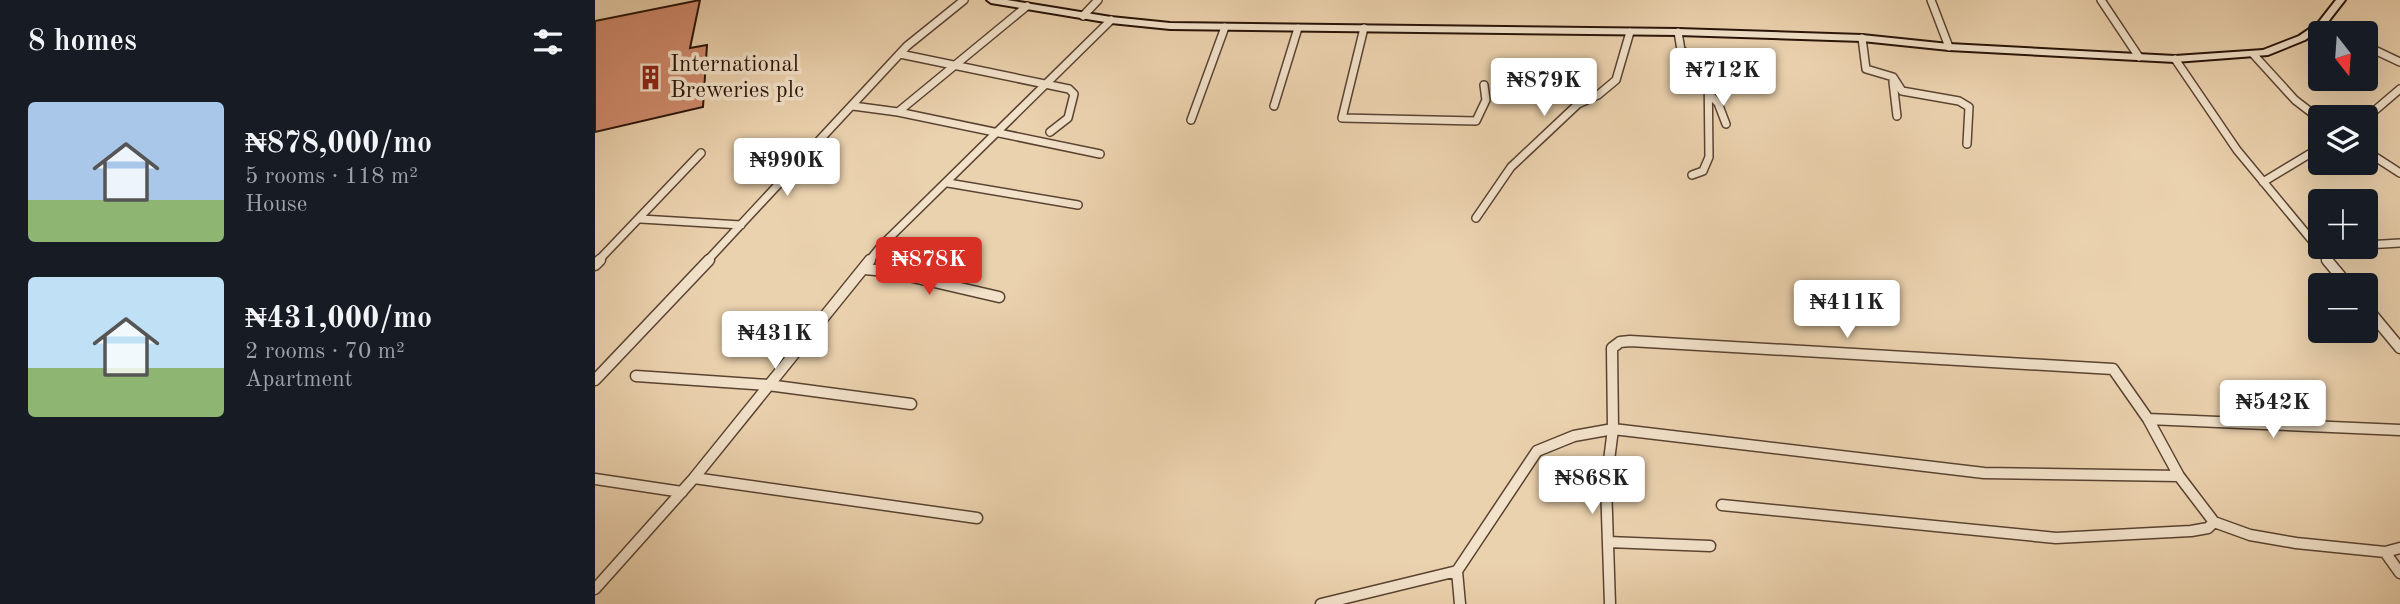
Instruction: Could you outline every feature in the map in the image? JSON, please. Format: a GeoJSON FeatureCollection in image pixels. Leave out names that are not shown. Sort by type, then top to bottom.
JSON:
{"type":"FeatureCollection","features":[{"type":"Feature","properties":{"kind":"main road"},"geometry":{"type":"LineString","coordinates":[[992,0],[1083,16],[1170,26],[1678,32],[1862,38],[1949,47],[2175,59],[2254,55],[2308,34]]}},
{"type":"Feature","properties":{"kind":"main road"},"geometry":{"type":"LineString","coordinates":[[2324,21],[2341,0]]}},
{"type":"Feature","properties":{"kind":"street"},"geometry":{"type":"LineString","coordinates":[[595,380],[899,54],[964,0]]}},
{"type":"Feature","properties":{"kind":"street"},"geometry":{"type":"LineString","coordinates":[[1083,16],[1098,0]]}},
{"type":"Feature","properties":{"kind":"street"},"geometry":{"type":"LineString","coordinates":[[1931,0],[1949,47]]}},
{"type":"Feature","properties":{"kind":"street"},"geometry":{"type":"LineString","coordinates":[[2101,0],[2139,57]]}},
{"type":"Feature","properties":{"kind":"street"},"geometry":{"type":"LineString","coordinates":[[898,113],[1027,6]]}},
{"type":"Feature","properties":{"kind":"street"},"geometry":{"type":"LineString","coordinates":[[595,589],[694,478],[882,245],[1111,20]]}},
{"type":"Feature","properties":{"kind":"street"},"geometry":{"type":"LineString","coordinates":[[1191,120],[1224,27]]}},
{"type":"Feature","properties":{"kind":"street"},"geometry":{"type":"LineString","coordinates":[[1364,28],[1342,118],[1476,121],[1486,100],[1484,85]]}},
{"type":"Feature","properties":{"kind":"street"},"geometry":{"type":"LineString","coordinates":[[1273,106],[1297,29]]}},
{"type":"Feature","properties":{"kind":"street"},"geometry":{"type":"LineString","coordinates":[[1476,218],[1511,167],[1579,104],[1598,95],[1616,80],[1630,32]]}},
{"type":"Feature","properties":{"kind":"street"},"geometry":{"type":"LineString","coordinates":[[1678,32],[1681,50],[1708,67],[1709,157],[1703,171],[1692,175]]}},
{"type":"Feature","properties":{"kind":"street"},"geometry":{"type":"LineString","coordinates":[[1862,38],[1866,69],[1893,77],[1902,91],[1959,102],[1969,107],[1967,144]]}},
{"type":"Feature","properties":{"kind":"street"},"geometry":{"type":"LineString","coordinates":[[2378,52],[2400,62]]}},
{"type":"Feature","properties":{"kind":"street"},"geometry":{"type":"LineString","coordinates":[[899,54],[1069,89],[1074,94],[1068,118],[1050,132]]}},
{"type":"Feature","properties":{"kind":"street"},"geometry":{"type":"LineString","coordinates":[[2254,55],[2295,100],[2308,110]]}},
{"type":"Feature","properties":{"kind":"street"},"geometry":{"type":"LineString","coordinates":[[2175,59],[2237,150],[2308,234]]}},
{"type":"Feature","properties":{"kind":"street"},"geometry":{"type":"LineString","coordinates":[[1893,77],[1897,116]]}},
{"type":"Feature","properties":{"kind":"street"},"geometry":{"type":"LineString","coordinates":[[2378,108],[2400,89]]}},
{"type":"Feature","properties":{"kind":"street"},"geometry":{"type":"LineString","coordinates":[[1709,93],[1718,103],[1726,124]]}},
{"type":"Feature","properties":{"kind":"street"},"geometry":{"type":"LineString","coordinates":[[853,106],[1100,154]]}},
{"type":"Feature","properties":{"kind":"street"},"geometry":{"type":"LineString","coordinates":[[595,265],[701,153]]}},
{"type":"Feature","properties":{"kind":"street"},"geometry":{"type":"LineString","coordinates":[[2263,182],[2308,155]]}},
{"type":"Feature","properties":{"kind":"street"},"geometry":{"type":"LineString","coordinates":[[2378,158],[2400,173]]}},
{"type":"Feature","properties":{"kind":"street"},"geometry":{"type":"LineString","coordinates":[[948,183],[1078,205]]}},
{"type":"Feature","properties":{"kind":"street"},"geometry":{"type":"LineString","coordinates":[[641,219],[741,225]]}},
{"type":"Feature","properties":{"kind":"street"},"geometry":{"type":"LineString","coordinates":[[2378,245],[2399,245]]}},
{"type":"Feature","properties":{"kind":"street"},"geometry":{"type":"LineString","coordinates":[[2328,259],[2339,273]]}},
{"type":"Feature","properties":{"kind":"street"},"geometry":{"type":"LineString","coordinates":[[865,269],[998,297]]}},
{"type":"Feature","properties":{"kind":"street"},"geometry":{"type":"LineString","coordinates":[[2378,321],[2398,344]]}},
{"type":"Feature","properties":{"kind":"street"},"geometry":{"type":"LineString","coordinates":[[1610,604],[1606,484],[1613,429],[1612,348],[1620,342],[1630,341],[2113,369],[2148,419],[2179,476],[2214,522],[2250,535],[2296,543],[2385,552],[2400,548]]}},
{"type":"Feature","properties":{"kind":"street"},"geometry":{"type":"LineString","coordinates":[[636,376],[768,385],[911,404]]}},
{"type":"Feature","properties":{"kind":"street"},"geometry":{"type":"LineString","coordinates":[[2148,419],[2400,430]]}},
{"type":"Feature","properties":{"kind":"street"},"geometry":{"type":"LineString","coordinates":[[1460,604],[1457,571],[1537,451],[1551,443],[1584,433],[1613,429],[1984,473],[2179,476]]}},
{"type":"Feature","properties":{"kind":"street"},"geometry":{"type":"LineString","coordinates":[[694,478],[977,518]]}},
{"type":"Feature","properties":{"kind":"street"},"geometry":{"type":"LineString","coordinates":[[595,479],[682,492]]}},
{"type":"Feature","properties":{"kind":"street"},"geometry":{"type":"LineString","coordinates":[[1723,505],[2056,538],[2191,531],[2208,528],[2214,522]]}},
{"type":"Feature","properties":{"kind":"street"},"geometry":{"type":"LineString","coordinates":[[1608,542],[1710,546]]}},
{"type":"Feature","properties":{"kind":"street"},"geometry":{"type":"LineString","coordinates":[[2385,552],[2400,573]]}},
{"type":"Feature","properties":{"kind":"street"},"geometry":{"type":"LineString","coordinates":[[1321,604],[1457,571]]}},
{"type":"Feature","properties":{"kind":"building","name":"International Breweries plc"},"geometry":{"type":"Polygon","coordinates":[[[700,0],[690,48],[707,45],[703,107],[595,132],[595,21],[700,0]]]}},
{"type":"Feature","properties":{"kind":"place","name":"International Breweries plc"},"geometry":{"type":"Point","coordinates":[650,77]}}]}
